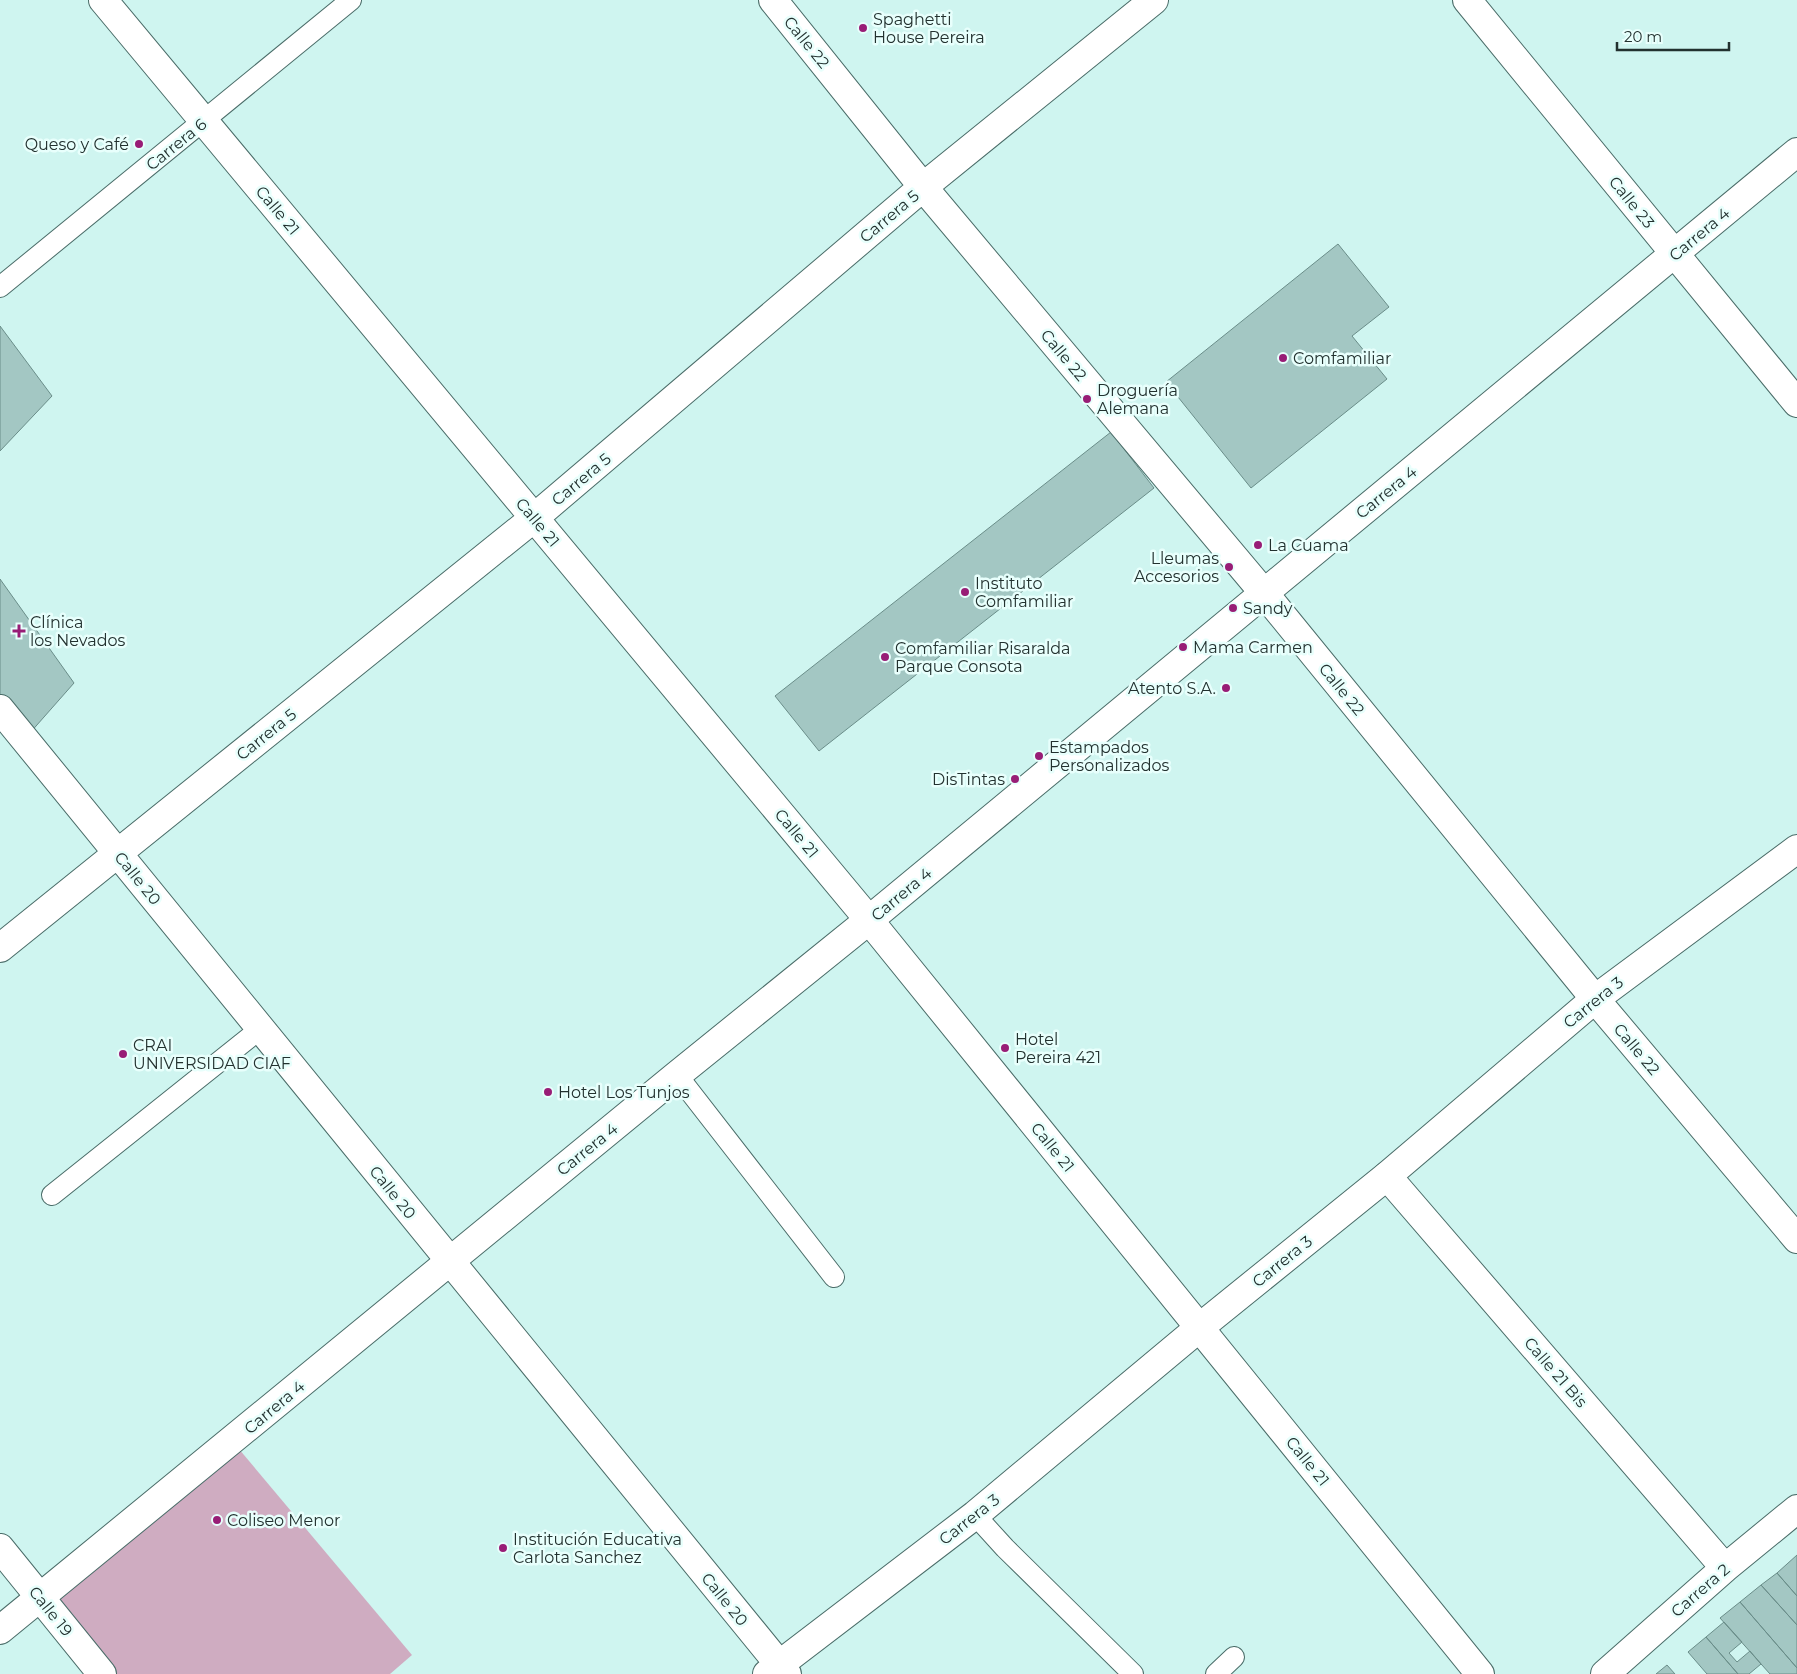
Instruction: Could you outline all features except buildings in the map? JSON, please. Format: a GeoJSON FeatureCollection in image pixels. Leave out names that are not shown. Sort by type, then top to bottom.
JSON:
{"type":"FeatureCollection","features":[{"type":"Feature","properties":{"kind":"street","name":"Calle 21"},"geometry":{"type":"LineString","coordinates":[[103,0],[869,920],[1480,1674]]}},
{"type":"Feature","properties":{"kind":"street","name":"Calle 22"},"geometry":{"type":"LineString","coordinates":[[773,0],[923,187],[1264,593],[1595,999],[1797,1239]]}},
{"type":"Feature","properties":{"kind":"street","name":"Carrera 5"},"geometry":{"type":"LineString","coordinates":[[0,948],[534,518],[923,187],[1154,0]]}},
{"type":"Feature","properties":{"kind":"street","name":"Calle 23"},"geometry":{"type":"LineString","coordinates":[[1467,0],[1797,404]]}},
{"type":"Feature","properties":{"kind":"street","name":"Carrera 4"},"geometry":{"type":"LineString","coordinates":[[0,1630],[869,920],[1797,152]]}},
{"type":"Feature","properties":{"kind":"street","name":"Calle 20"},"geometry":{"type":"LineString","coordinates":[[0,709],[778,1671]]}},
{"type":"Feature","properties":{"kind":"street","name":"Carrera 3"},"geometry":{"type":"LineString","coordinates":[[778,1671],[975,1515],[1199,1328],[1387,1176],[1595,999],[1797,849]]}},
{"type":"Feature","properties":{"kind":"street","name":"Calle 21 Bis"},"geometry":{"type":"LineString","coordinates":[[1387,1176],[1725,1568]]}},
{"type":"Feature","properties":{"kind":"street","name":"Carrera 2"},"geometry":{"type":"LineString","coordinates":[[1605,1674],[1725,1568],[1797,1509]]}},
{"type":"Feature","properties":{"kind":"street","name":"Calle 19"},"geometry":{"type":"LineString","coordinates":[[0,1548],[102,1674]]}},
{"type":"Feature","properties":{"kind":"lane","name":"Carrera 6"},"geometry":{"type":"LineString","coordinates":[[0,287],[351,0]]}},
{"type":"Feature","properties":{"kind":"lane"},"geometry":{"type":"LineString","coordinates":[[52,1195],[260,1029]]}},
{"type":"Feature","properties":{"kind":"lane"},"geometry":{"type":"LineString","coordinates":[[677,1075],[834,1277]]}},
{"type":"Feature","properties":{"kind":"lane"},"geometry":{"type":"LineString","coordinates":[[975,1515],[1005,1548],[1133,1674]]}},
{"type":"Feature","properties":{"kind":"lane"},"geometry":{"type":"LineString","coordinates":[[1216,1674],[1234,1657]]}},
{"type":"Feature","properties":{"kind":"shaded area","name":"Coliseo Menor"},"geometry":{"type":"Polygon","coordinates":[[[233,1442],[412,1655],[390,1674],[102,1674],[41,1598],[233,1442]]]}},
{"type":"Feature","properties":{"kind":"place","name":"Spaghetti House Pereira"},"geometry":{"type":"Point","coordinates":[863,28]}},
{"type":"Feature","properties":{"kind":"place","name":"Queso y Café"},"geometry":{"type":"Point","coordinates":[139,144]}},
{"type":"Feature","properties":{"kind":"place","name":"Comfamiliar"},"geometry":{"type":"Point","coordinates":[1283,358]}},
{"type":"Feature","properties":{"kind":"place","name":"Droguería Alemana"},"geometry":{"type":"Point","coordinates":[1087,399]}},
{"type":"Feature","properties":{"kind":"place","name":"La Cuama"},"geometry":{"type":"Point","coordinates":[1258,545]}},
{"type":"Feature","properties":{"kind":"place","name":"Lleumas Accesorios"},"geometry":{"type":"Point","coordinates":[1229,567]}},
{"type":"Feature","properties":{"kind":"place","name":"Instituto Comfamiliar"},"geometry":{"type":"Point","coordinates":[965,592]}},
{"type":"Feature","properties":{"kind":"place","name":"Sandy"},"geometry":{"type":"Point","coordinates":[1233,608]}},
{"type":"Feature","properties":{"kind":"place","name":"Clínica los Nevados"},"geometry":{"type":"Point","coordinates":[19,631]}},
{"type":"Feature","properties":{"kind":"place","name":"Mama Carmen"},"geometry":{"type":"Point","coordinates":[1183,647]}},
{"type":"Feature","properties":{"kind":"place","name":"Comfamiliar Risaralda Parque Consota"},"geometry":{"type":"Point","coordinates":[885,657]}},
{"type":"Feature","properties":{"kind":"place","name":"Atento S.A."},"geometry":{"type":"Point","coordinates":[1226,688]}},
{"type":"Feature","properties":{"kind":"place","name":"Estampados Personalizados"},"geometry":{"type":"Point","coordinates":[1039,756]}},
{"type":"Feature","properties":{"kind":"place","name":"DisTintas"},"geometry":{"type":"Point","coordinates":[1015,779]}},
{"type":"Feature","properties":{"kind":"place","name":"Hotel Pereira 421"},"geometry":{"type":"Point","coordinates":[1005,1048]}},
{"type":"Feature","properties":{"kind":"place","name":"CRAI UNIVERSIDAD CIAF"},"geometry":{"type":"Point","coordinates":[123,1054]}},
{"type":"Feature","properties":{"kind":"place","name":"Hotel Los Tunjos"},"geometry":{"type":"Point","coordinates":[548,1092]}},
{"type":"Feature","properties":{"kind":"place","name":"Coliseo Menor"},"geometry":{"type":"Point","coordinates":[217,1520]}},
{"type":"Feature","properties":{"kind":"place","name":"Institución Educativa Carlota Sanchez"},"geometry":{"type":"Point","coordinates":[503,1548]}}]}
